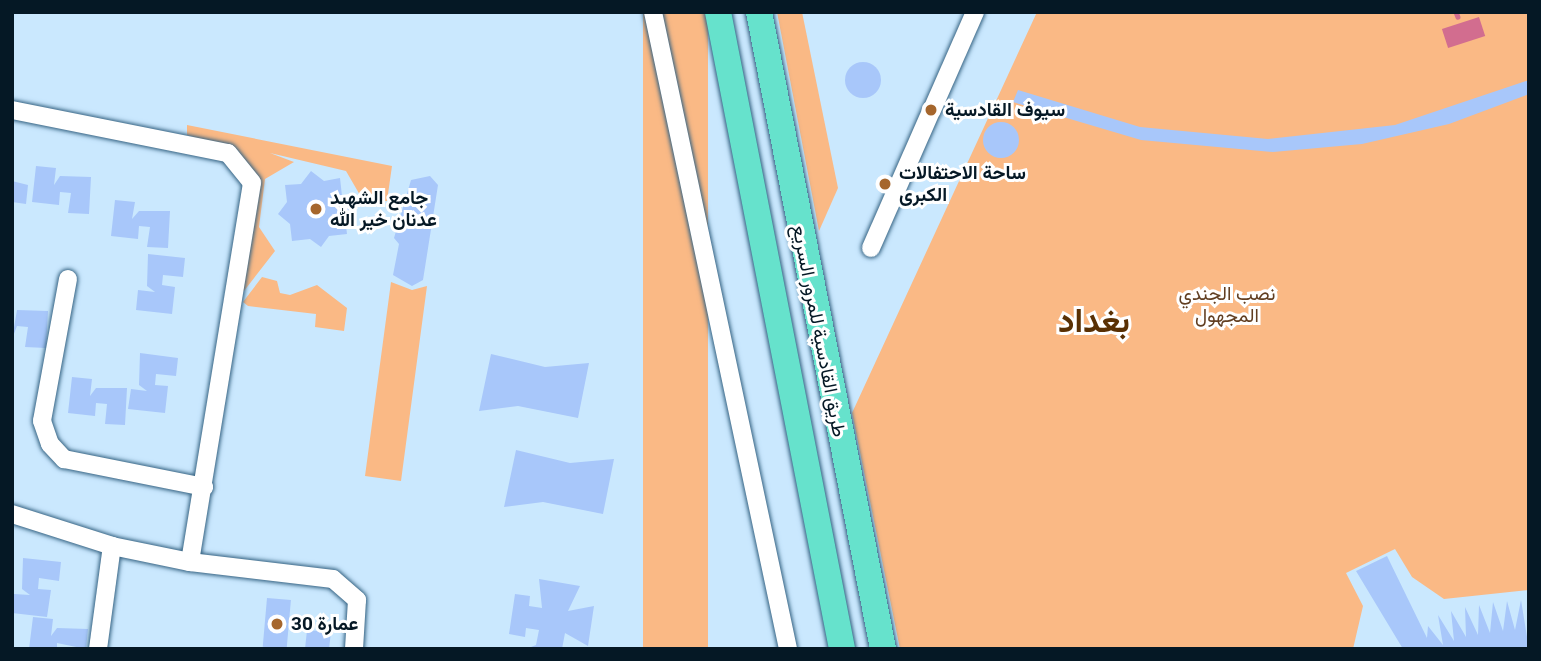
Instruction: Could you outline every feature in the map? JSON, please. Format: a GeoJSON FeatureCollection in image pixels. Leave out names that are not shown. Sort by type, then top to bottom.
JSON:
{"type":"FeatureCollection","features":[{"type":"Feature","properties":{"kind":"highway","name":"طريق القادسية للمرور السريع"},"geometry":{"type":"LineString","coordinates":[[718,12],[842,649]]}},
{"type":"Feature","properties":{"kind":"highway","name":"طريق القادسية للمرور السريع"},"geometry":{"type":"LineString","coordinates":[[759,12],[883,649]]}},
{"type":"Feature","properties":{"kind":"street"},"geometry":{"type":"LineString","coordinates":[[653,12],[788,649]]}},
{"type":"Feature","properties":{"kind":"street"},"geometry":{"type":"LineString","coordinates":[[872,248],[975,12]]}},
{"type":"Feature","properties":{"kind":"street"},"geometry":{"type":"LineString","coordinates":[[12,110],[228,153],[252,183],[190,562]]}},
{"type":"Feature","properties":{"kind":"street"},"geometry":{"type":"LineString","coordinates":[[68,279],[42,421],[50,444],[64,459],[204,487]]}},
{"type":"Feature","properties":{"kind":"street"},"geometry":{"type":"LineString","coordinates":[[12,514],[111,546],[190,562],[345,583],[357,600],[354,649]]}},
{"type":"Feature","properties":{"kind":"street"},"geometry":{"type":"LineString","coordinates":[[99,649],[111,546]]}},
{"type":"Feature","properties":{"kind":"green space"},"geometry":{"type":"Polygon","coordinates":[[[643,12],[708,12],[708,649],[643,649],[643,12]]]}},
{"type":"Feature","properties":{"kind":"green space"},"geometry":{"type":"Polygon","coordinates":[[[777,12],[802,12],[838,188],[819,231],[777,12]]]}},
{"type":"Feature","properties":{"kind":"green space","name":"نصب الجندي المجهول"},"geometry":{"type":"Polygon","coordinates":[[[1037,12],[1529,12],[1529,590],[1444,599],[1412,577],[1395,549],[1346,573],[1363,606],[1353,649],[900,649],[852,413],[1037,12]]]}},
{"type":"Feature","properties":{"kind":"green space"},"geometry":{"type":"Polygon","coordinates":[[[187,125],[392,166],[387,201],[364,202],[346,171],[270,153],[294,162],[265,179],[259,227],[275,251],[244,291],[238,291],[256,177],[238,151],[187,135],[187,125]]]}},
{"type":"Feature","properties":{"kind":"green space"},"geometry":{"type":"Polygon","coordinates":[[[262,277],[277,281],[280,293],[290,295],[317,285],[347,308],[344,331],[315,327],[316,314],[248,306],[243,302],[262,277]]]}},
{"type":"Feature","properties":{"kind":"green space"},"geometry":{"type":"Polygon","coordinates":[[[391,282],[412,290],[427,286],[401,481],[365,476],[391,282]]]}},
{"type":"Feature","properties":{"kind":"shaded area"},"geometry":{"type":"Polygon","coordinates":[[[1479,17],[1485,36],[1448,48],[1442,29],[1479,17]]]}},
{"type":"Feature","properties":{"kind":"building"},"geometry":{"type":"Polygon","coordinates":[[[863,62],[875,68],[881,80],[875,92],[863,98],[851,92],[845,80],[851,68],[863,62]]]}},
{"type":"Feature","properties":{"kind":"building"},"geometry":{"type":"Polygon","coordinates":[[[1529,80],[1529,94],[1449,124],[1362,144],[1273,152],[1141,140],[1013,102],[1018,90],[1140,127],[1268,139],[1395,125],[1529,80]]]}},
{"type":"Feature","properties":{"kind":"building"},"geometry":{"type":"Polygon","coordinates":[[[1001,122],[1014,127],[1019,140],[1014,153],[1001,158],[988,153],[983,140],[988,127],[1001,122]]]}},
{"type":"Feature","properties":{"kind":"building"},"geometry":{"type":"Polygon","coordinates":[[[36,166],[56,168],[54,185],[60,176],[91,177],[89,214],[68,213],[71,193],[60,192],[59,205],[32,202],[36,166]]]}},
{"type":"Feature","properties":{"kind":"building","name":"جامع الشهيد عدنان خير الله"},"geometry":{"type":"Polygon","coordinates":[[[311,171],[324,181],[340,178],[342,196],[354,205],[345,217],[347,234],[329,236],[321,247],[310,239],[292,241],[290,224],[278,214],[287,202],[285,185],[301,184],[311,171]]]}},
{"type":"Feature","properties":{"kind":"building"},"geometry":{"type":"Polygon","coordinates":[[[430,176],[438,185],[423,280],[412,286],[393,275],[399,244],[394,238],[411,180],[430,176]]]}},
{"type":"Feature","properties":{"kind":"building"},"geometry":{"type":"Polygon","coordinates":[[[12,181],[28,185],[26,204],[12,202],[12,181]]]}},
{"type":"Feature","properties":{"kind":"building"},"geometry":{"type":"Polygon","coordinates":[[[115,200],[135,202],[132,219],[139,211],[170,211],[168,248],[147,247],[150,227],[139,226],[138,239],[111,236],[115,200]]]}},
{"type":"Feature","properties":{"kind":"building"},"geometry":{"type":"Polygon","coordinates":[[[148,254],[185,258],[183,277],[163,275],[162,285],[175,287],[172,314],[136,310],[138,290],[155,292],[147,286],[148,254]]]}},
{"type":"Feature","properties":{"kind":"building"},"geometry":{"type":"Polygon","coordinates":[[[17,310],[48,311],[46,348],[25,347],[28,327],[17,326],[12,339],[17,310]]]}},
{"type":"Feature","properties":{"kind":"building"},"geometry":{"type":"Polygon","coordinates":[[[140,353],[178,358],[176,376],[156,374],[155,385],[168,386],[165,413],[128,409],[131,389],[147,391],[139,385],[140,353]]]}},
{"type":"Feature","properties":{"kind":"building"},"geometry":{"type":"Polygon","coordinates":[[[491,354],[545,367],[589,363],[578,418],[518,406],[479,411],[491,354]]]}},
{"type":"Feature","properties":{"kind":"building"},"geometry":{"type":"Polygon","coordinates":[[[72,377],[92,379],[90,396],[96,388],[127,388],[125,425],[105,424],[107,404],[96,403],[95,416],[68,413],[72,377]]]}},
{"type":"Feature","properties":{"kind":"building"},"geometry":{"type":"Polygon","coordinates":[[[516,450],[570,463],[614,459],[603,514],[543,502],[504,507],[516,450]]]}},
{"type":"Feature","properties":{"kind":"building"},"geometry":{"type":"Polygon","coordinates":[[[1387,556],[1427,638],[1428,626],[1443,645],[1438,615],[1454,641],[1451,611],[1466,637],[1465,607],[1478,635],[1479,605],[1490,633],[1493,602],[1503,631],[1507,601],[1515,630],[1521,600],[1529,649],[1403,649],[1356,571],[1387,556]]]}},
{"type":"Feature","properties":{"kind":"building"},"geometry":{"type":"Polygon","coordinates":[[[23,558],[61,562],[59,581],[39,578],[38,589],[51,590],[47,617],[12,613],[14,594],[30,595],[22,589],[23,558]]]}},
{"type":"Feature","properties":{"kind":"building"},"geometry":{"type":"Polygon","coordinates":[[[539,579],[580,586],[568,611],[594,606],[588,646],[565,633],[562,649],[526,649],[536,645],[539,630],[526,628],[525,637],[509,634],[515,594],[530,596],[529,606],[542,608],[539,579]]]}},
{"type":"Feature","properties":{"kind":"building","name":"عمارة 30"},"geometry":{"type":"Polygon","coordinates":[[[267,598],[291,600],[287,649],[263,647],[267,598]]]}},
{"type":"Feature","properties":{"kind":"building"},"geometry":{"type":"Polygon","coordinates":[[[33,617],[53,619],[51,636],[57,628],[88,629],[86,649],[57,643],[57,649],[29,649],[33,617]]]}},
{"type":"Feature","properties":{"kind":"building"},"geometry":{"type":"Polygon","coordinates":[[[307,630],[331,632],[329,649],[305,649],[307,630]]]}},
{"type":"Feature","properties":{"kind":"waterway"},"geometry":{"type":"LineString","coordinates":[[1456,12],[1458,17]]}},
{"type":"Feature","properties":{"kind":"place","name":"سيوف القادسية"},"geometry":{"type":"Point","coordinates":[931,110]}},
{"type":"Feature","properties":{"kind":"place","name":"ساحة الاحتفالات الكبرى"},"geometry":{"type":"Point","coordinates":[885,184]}},
{"type":"Feature","properties":{"kind":"place","name":"جامع الشهيد عدنان خير الله"},"geometry":{"type":"Point","coordinates":[316,209]}},
{"type":"Feature","properties":{"kind":"place","name":"عمارة 30"},"geometry":{"type":"Point","coordinates":[277,624]}},
{"type":"Feature","properties":{"kind":"district","name":"بغداد"},"geometry":{"type":"Point","coordinates":[1094,321]}}]}
